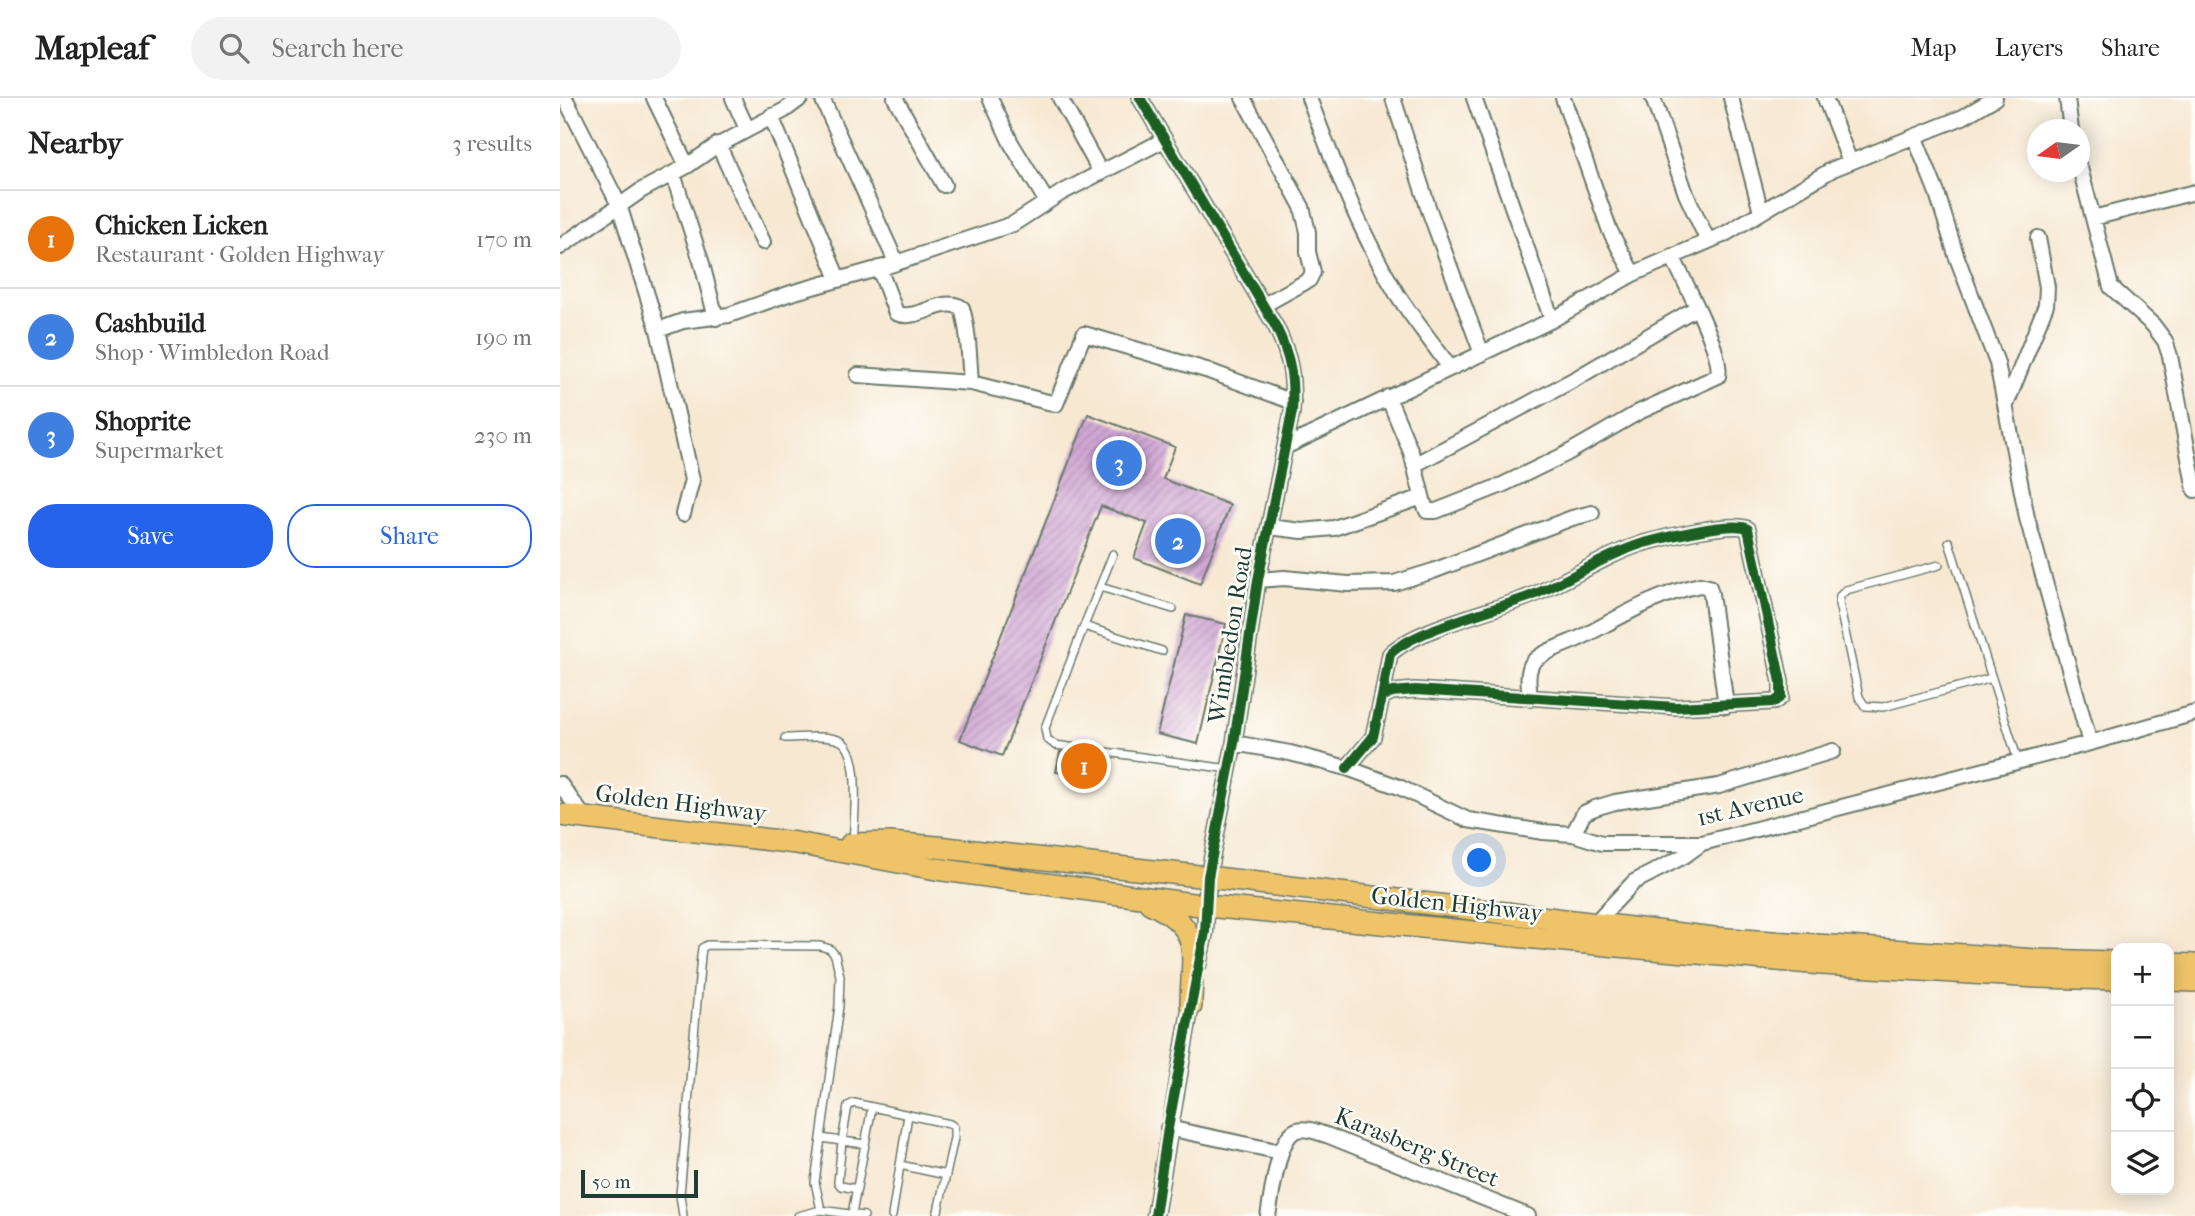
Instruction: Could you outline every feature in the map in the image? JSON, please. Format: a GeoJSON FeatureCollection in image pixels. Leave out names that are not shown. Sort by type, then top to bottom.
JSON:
{"type":"FeatureCollection","features":[{"type":"Feature","properties":{"kind":"main road","name":"Golden Highway"},"geometry":{"type":"LineString","coordinates":[[560,815],[796,843],[936,869],[1207,906],[1606,946],[1822,964],[2111,979]]}},
{"type":"Feature","properties":{"kind":"main road","name":"Golden Highway"},"geometry":{"type":"LineString","coordinates":[[796,843],[890,844],[937,848],[1208,877],[1714,938],[2037,960],[2111,962]]}},
{"type":"Feature","properties":{"kind":"main road"},"geometry":{"type":"LineString","coordinates":[[1136,897],[1175,916],[1191,938],[1191,1006]]}},
{"type":"Feature","properties":{"kind":"main road"},"geometry":{"type":"LineString","coordinates":[[2174,964],[2195,965]]}},
{"type":"Feature","properties":{"kind":"main road"},"geometry":{"type":"LineString","coordinates":[[2174,980],[2195,981]]}},
{"type":"Feature","properties":{"kind":"street"},"geometry":{"type":"LineString","coordinates":[[565,98],[619,205],[658,330],[692,480],[683,514]]}},
{"type":"Feature","properties":{"kind":"street"},"geometry":{"type":"LineString","coordinates":[[654,98],[687,166]]}},
{"type":"Feature","properties":{"kind":"street"},"geometry":{"type":"LineString","coordinates":[[733,98],[747,129]]}},
{"type":"Feature","properties":{"kind":"street"},"geometry":{"type":"LineString","coordinates":[[560,247],[619,205],[802,98]]}},
{"type":"Feature","properties":{"kind":"street"},"geometry":{"type":"LineString","coordinates":[[822,98],[896,262]]}},
{"type":"Feature","properties":{"kind":"street"},"geometry":{"type":"LineString","coordinates":[[895,98],[944,185]]}},
{"type":"Feature","properties":{"kind":"street"},"geometry":{"type":"LineString","coordinates":[[990,98],[1011,143],[1047,202]]}},
{"type":"Feature","properties":{"kind":"street"},"geometry":{"type":"LineString","coordinates":[[1060,98],[1101,173]]}},
{"type":"Feature","properties":{"kind":"street","name":"Wimbledon Road"},"geometry":{"type":"LineString","coordinates":[[1140,98],[1276,327],[1290,361],[1294,384],[1285,447],[1258,580],[1234,743],[1208,877],[1205,932],[1154,1216]]}},
{"type":"Feature","properties":{"kind":"street"},"geometry":{"type":"LineString","coordinates":[[1243,98],[1302,207],[1313,272],[1309,280],[1264,305]]}},
{"type":"Feature","properties":{"kind":"street"},"geometry":{"type":"LineString","coordinates":[[1309,98],[1332,158],[1379,261],[1399,296],[1450,368]]}},
{"type":"Feature","properties":{"kind":"street"},"geometry":{"type":"LineString","coordinates":[[1394,98],[1429,210],[1482,354]]}},
{"type":"Feature","properties":{"kind":"street"},"geometry":{"type":"LineString","coordinates":[[1474,98],[1552,320]]}},
{"type":"Feature","properties":{"kind":"street"},"geometry":{"type":"LineString","coordinates":[[1563,98],[1610,231],[1633,274]]}},
{"type":"Feature","properties":{"kind":"street"},"geometry":{"type":"LineString","coordinates":[[1653,98],[1686,194],[1708,241]]}},
{"type":"Feature","properties":{"kind":"street"},"geometry":{"type":"LineString","coordinates":[[1731,98],[1761,212]]}},
{"type":"Feature","properties":{"kind":"street"},"geometry":{"type":"LineString","coordinates":[[1825,98],[1850,162]]}},
{"type":"Feature","properties":{"kind":"street"},"geometry":{"type":"LineString","coordinates":[[1285,447],[1552,320],[1633,274],[1725,234],[1850,162],[1963,117],[1995,98]]}},
{"type":"Feature","properties":{"kind":"street"},"geometry":{"type":"LineString","coordinates":[[2067,98],[2070,119]]}},
{"type":"Feature","properties":{"kind":"street"},"geometry":{"type":"LineString","coordinates":[[771,116],[838,279]]}},
{"type":"Feature","properties":{"kind":"street"},"geometry":{"type":"LineString","coordinates":[[1914,138],[1937,193],[1956,255],[1997,363],[2027,518],[2090,743]]}},
{"type":"Feature","properties":{"kind":"street"},"geometry":{"type":"LineString","coordinates":[[658,330],[683,321],[716,318],[1013,224],[1047,202],[1164,140]]}},
{"type":"Feature","properties":{"kind":"street"},"geometry":{"type":"LineString","coordinates":[[718,145],[764,242]]}},
{"type":"Feature","properties":{"kind":"street"},"geometry":{"type":"LineString","coordinates":[[673,174],[716,318]]}},
{"type":"Feature","properties":{"kind":"street"},"geometry":{"type":"LineString","coordinates":[[2084,182],[2111,287],[2153,325],[2165,341],[2195,491]]}},
{"type":"Feature","properties":{"kind":"street"},"geometry":{"type":"LineString","coordinates":[[2093,218],[2195,191]]}},
{"type":"Feature","properties":{"kind":"street"},"geometry":{"type":"LineString","coordinates":[[2006,405],[2046,305],[2047,287],[2038,238]]}},
{"type":"Feature","properties":{"kind":"street"},"geometry":{"type":"LineString","coordinates":[[1388,397],[1414,465],[1427,511],[1436,511],[1502,485],[1566,454],[1639,412],[1718,376],[1720,371],[1717,355],[1672,256]]}},
{"type":"Feature","properties":{"kind":"street"},"geometry":{"type":"LineString","coordinates":[[879,268],[896,313],[907,316],[951,304],[962,308],[970,340],[968,357],[971,383]]}},
{"type":"Feature","properties":{"kind":"street"},"geometry":{"type":"LineString","coordinates":[[1414,465],[1563,386],[1696,308]]}},
{"type":"Feature","properties":{"kind":"street"},"geometry":{"type":"LineString","coordinates":[[858,375],[971,383],[1056,404],[1084,334],[1206,370],[1293,402]]}},
{"type":"Feature","properties":{"kind":"street"},"geometry":{"type":"LineString","coordinates":[[1269,527],[1302,531],[1334,528],[1422,497]]}},
{"type":"Feature","properties":{"kind":"street"},"geometry":{"type":"LineString","coordinates":[[1258,580],[1284,578],[1348,584],[1394,583],[1592,513]]}},
{"type":"Feature","properties":{"kind":"street"},"geometry":{"type":"LineString","coordinates":[[1347,768],[1373,737],[1390,654],[1404,643],[1531,596],[1642,544],[1743,525],[1748,529],[1754,545],[1781,682],[1781,697],[1770,703],[1676,707],[1415,690],[1392,692],[1382,697]]}},
{"type":"Feature","properties":{"kind":"street"},"geometry":{"type":"LineString","coordinates":[[1530,699],[1528,676],[1530,667],[1537,658],[1581,638],[1636,607],[1700,585],[1709,587],[1711,594],[1726,706]]}},
{"type":"Feature","properties":{"kind":"street","name":"1st Avenue"},"geometry":{"type":"LineString","coordinates":[[1234,743],[1290,753],[1347,768],[1399,787],[1468,820],[1573,834],[1602,843],[1702,843],[2018,762],[2195,713]]}},
{"type":"Feature","properties":{"kind":"street"},"geometry":{"type":"LineString","coordinates":[[1573,834],[1584,813],[1595,808],[1615,802],[1719,786],[1833,751]]}},
{"type":"Feature","properties":{"kind":"street"},"geometry":{"type":"LineString","coordinates":[[560,784],[584,817]]}},
{"type":"Feature","properties":{"kind":"street"},"geometry":{"type":"LineString","coordinates":[[1594,924],[1634,882],[1684,856],[1702,843]]}},
{"type":"Feature","properties":{"kind":"street"},"geometry":{"type":"LineString","coordinates":[[1168,1128],[1281,1152],[1268,1216]]}},
{"type":"Feature","properties":{"kind":"street","name":"Karasberg Street"},"geometry":{"type":"LineString","coordinates":[[1281,1152],[1292,1133],[1310,1130],[1528,1216]]}},
{"type":"Feature","properties":{"kind":"lane"},"geometry":{"type":"LineString","coordinates":[[1949,542],[2018,762]]}},
{"type":"Feature","properties":{"kind":"lane"},"geometry":{"type":"LineString","coordinates":[[1113,555],[1045,728],[1047,739],[1055,746],[1229,769]]}},
{"type":"Feature","properties":{"kind":"lane"},"geometry":{"type":"LineString","coordinates":[[1939,565],[1846,590],[1840,596],[1839,604],[1860,697],[1866,706],[1882,707],[1992,678]]}},
{"type":"Feature","properties":{"kind":"lane"},"geometry":{"type":"LineString","coordinates":[[1100,587],[1173,609]]}},
{"type":"Feature","properties":{"kind":"lane"},"geometry":{"type":"LineString","coordinates":[[1084,626],[1162,651]]}},
{"type":"Feature","properties":{"kind":"lane"},"geometry":{"type":"LineString","coordinates":[[785,738],[830,739],[842,742],[850,753],[854,766],[853,844]]}},
{"type":"Feature","properties":{"kind":"lane"},"geometry":{"type":"LineString","coordinates":[[683,1216],[680,1195],[704,946],[820,946],[830,949],[835,955],[840,975],[839,1006],[815,1182],[821,1210]]}},
{"type":"Feature","properties":{"kind":"lane"},"geometry":{"type":"LineString","coordinates":[[857,1189],[841,1186],[837,1177],[848,1106],[854,1103],[950,1124],[954,1127],[937,1216]]}},
{"type":"Feature","properties":{"kind":"lane"},"geometry":{"type":"LineString","coordinates":[[852,1214],[872,1107]]}},
{"type":"Feature","properties":{"kind":"lane"},"geometry":{"type":"LineString","coordinates":[[892,1216],[908,1115]]}},
{"type":"Feature","properties":{"kind":"lane"},"geometry":{"type":"LineString","coordinates":[[821,1138],[864,1144]]}},
{"type":"Feature","properties":{"kind":"lane"},"geometry":{"type":"LineString","coordinates":[[900,1165],[946,1175]]}},
{"type":"Feature","properties":{"kind":"lane"},"geometry":{"type":"LineString","coordinates":[[798,1216],[821,1210],[864,1216]]}},
{"type":"Feature","properties":{"kind":"building"},"geometry":{"type":"Polygon","coordinates":[[[1088,414],[1175,447],[1163,479],[1230,505],[1200,584],[1134,558],[1147,523],[1101,506],[1002,756],[960,740],[1088,414]]]}},
{"type":"Feature","properties":{"kind":"building"},"geometry":{"type":"Polygon","coordinates":[[[1186,615],[1226,624],[1198,744],[1157,734],[1186,615]]]}},
{"type":"Feature","properties":{"kind":"building"},"geometry":{"type":"Polygon","coordinates":[[[1060,752],[1111,760],[1108,780],[1056,772],[1060,752]]]}},
{"type":"Feature","properties":{"kind":"cycle path"},"geometry":{"type":"LineString","coordinates":[[1140,98],[1276,327],[1288,359],[1292,389],[1292,412],[1258,580],[1234,743],[1208,877],[1205,932],[1168,1128],[1155,1216]]}},
{"type":"Feature","properties":{"kind":"cycle path"},"geometry":{"type":"LineString","coordinates":[[1347,768],[1373,737],[1382,697],[1392,692],[1415,690],[1676,707],[1774,702],[1781,697],[1781,682],[1748,529],[1714,528],[1644,543],[1615,554],[1533,595],[1418,636],[1390,654],[1382,697]]}},
{"type":"Feature","properties":{"kind":"place","name":"Shoprite"},"geometry":{"type":"Point","coordinates":[1119,463]}},
{"type":"Feature","properties":{"kind":"place","name":"Cashbuild"},"geometry":{"type":"Point","coordinates":[1178,541]}},
{"type":"Feature","properties":{"kind":"place","name":"Chicken Licken"},"geometry":{"type":"Point","coordinates":[1084,766]}}]}
